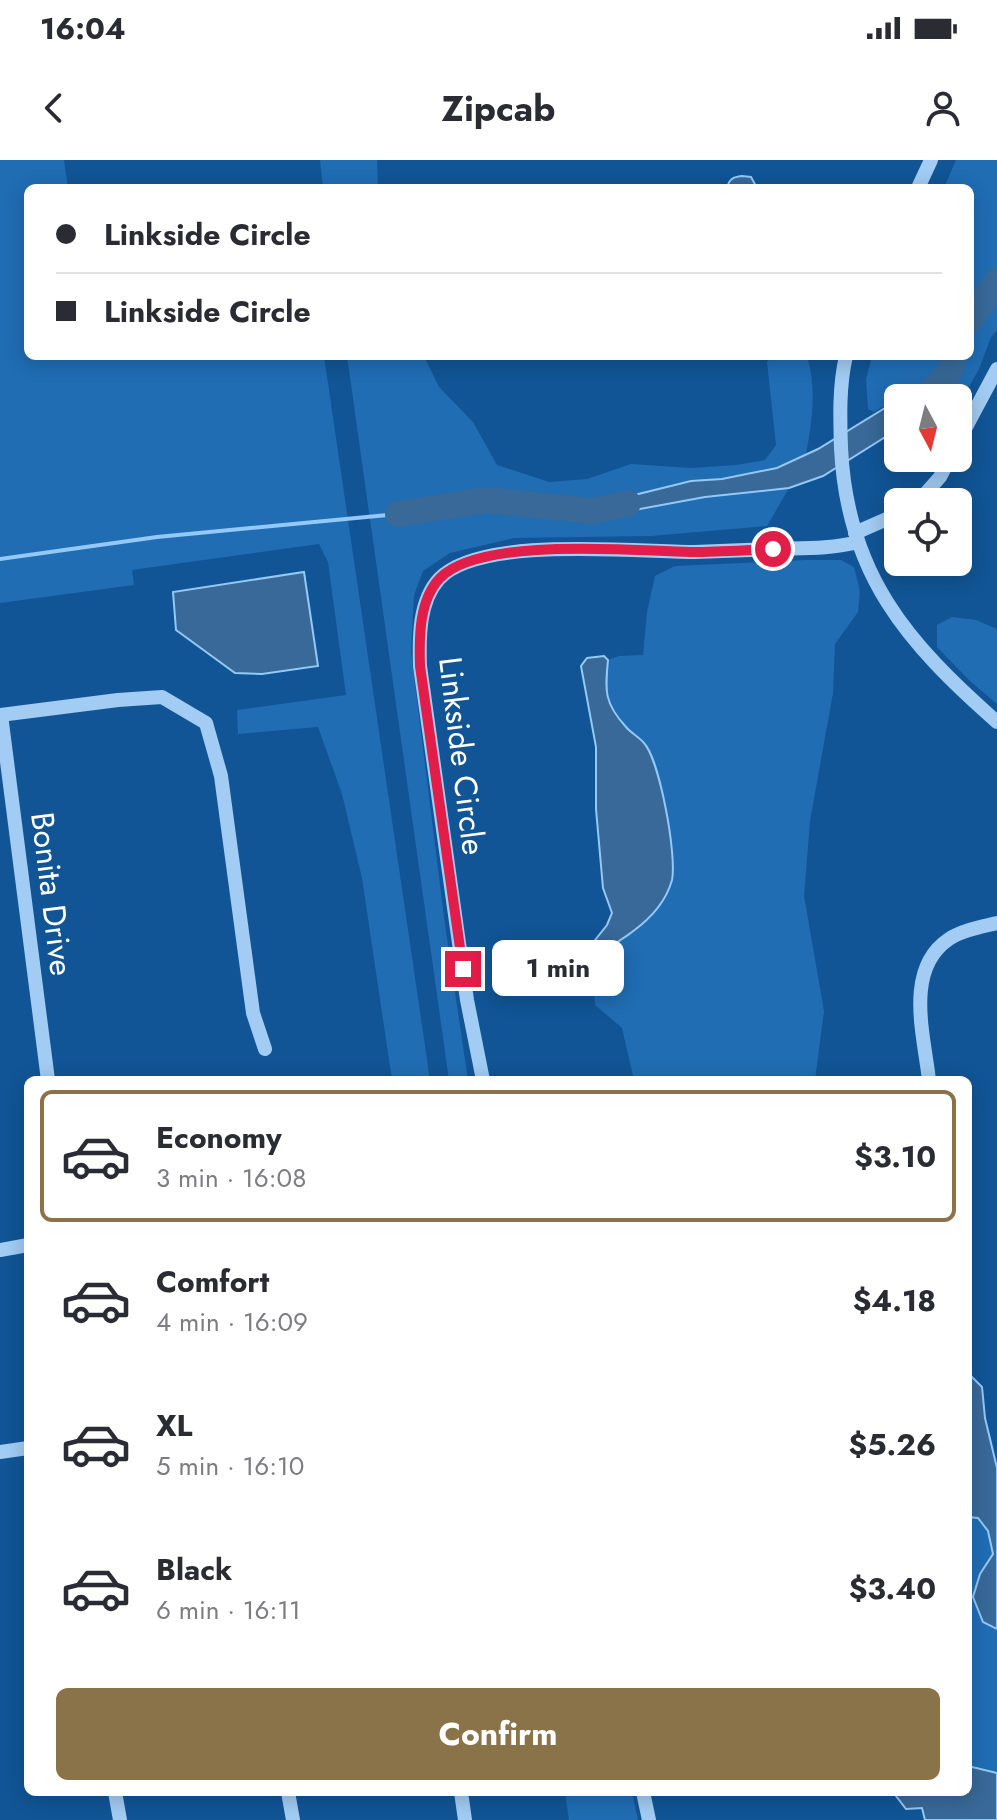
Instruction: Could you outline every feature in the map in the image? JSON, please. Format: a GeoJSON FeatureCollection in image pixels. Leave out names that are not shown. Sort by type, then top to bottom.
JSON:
{"type":"FeatureCollection","features":[{"type":"Feature","properties":{"kind":"street"},"geometry":{"type":"LineString","coordinates":[[920,184],[931,160]]}},
{"type":"Feature","properties":{"kind":"street"},"geometry":{"type":"LineString","coordinates":[[846,360],[840,424],[842,475],[857,537],[875,582],[896,618],[923,652],[997,722]]}},
{"type":"Feature","properties":{"kind":"street"},"geometry":{"type":"LineString","coordinates":[[972,416],[997,369]]}},
{"type":"Feature","properties":{"kind":"street","name":"Linkside Circle"},"geometry":{"type":"LineString","coordinates":[[482,1076],[467,1000],[420,666],[422,621],[433,588],[441,578],[462,564],[514,553],[579,548],[693,552],[826,547],[857,537],[884,522]]}},
{"type":"Feature","properties":{"kind":"street"},"geometry":{"type":"LineString","coordinates":[[0,715],[162,697],[206,723],[221,776],[253,1013],[265,1049]]}},
{"type":"Feature","properties":{"kind":"street","name":"Bonita Drive"},"geometry":{"type":"LineString","coordinates":[[0,715],[47,1076]]}},
{"type":"Feature","properties":{"kind":"street"},"geometry":{"type":"LineString","coordinates":[[929,1076],[920,1003],[924,971],[931,957],[951,937],[997,923]]}},
{"type":"Feature","properties":{"kind":"street"},"geometry":{"type":"LineString","coordinates":[[0,1250],[24,1246]]}},
{"type":"Feature","properties":{"kind":"street"},"geometry":{"type":"LineString","coordinates":[[0,1452],[24,1449]]}},
{"type":"Feature","properties":{"kind":"street"},"geometry":{"type":"LineString","coordinates":[[116,1796],[120,1820]]}},
{"type":"Feature","properties":{"kind":"street"},"geometry":{"type":"LineString","coordinates":[[289,1796],[293,1820]]}},
{"type":"Feature","properties":{"kind":"street"},"geometry":{"type":"LineString","coordinates":[[462,1796],[465,1820]]}},
{"type":"Feature","properties":{"kind":"street"},"geometry":{"type":"LineString","coordinates":[[644,1796],[649,1820]]}},
{"type":"Feature","properties":{"kind":"shaded area"},"geometry":{"type":"Polygon","coordinates":[[[0,160],[64,160],[67,184],[24,184],[24,360],[325,360],[429,1076],[391,1076],[362,878],[342,794],[318,727],[238,734],[237,710],[346,695],[328,562],[319,544],[132,570],[134,585],[0,603],[0,160]]]}},
{"type":"Feature","properties":{"kind":"shaded area"},"geometry":{"type":"Polygon","coordinates":[[[320,160],[377,160],[378,184],[323,184],[320,160]]]}},
{"type":"Feature","properties":{"kind":"shaded area"},"geometry":{"type":"Polygon","coordinates":[[[956,160],[997,160],[997,330],[970,384],[884,384],[884,406],[874,412],[868,409],[866,379],[871,360],[974,360],[974,184],[946,184],[956,160]]]}},
{"type":"Feature","properties":{"kind":"shaded area"},"geometry":{"type":"Polygon","coordinates":[[[736,177],[751,177],[755,184],[728,184],[736,177]]]}},
{"type":"Feature","properties":{"kind":"shaded area"},"geometry":{"type":"Polygon","coordinates":[[[348,360],[426,360],[439,387],[473,422],[497,465],[549,482],[587,479],[631,464],[691,468],[765,460],[776,445],[767,362],[808,360],[812,405],[806,454],[777,468],[722,479],[691,481],[656,491],[602,516],[705,497],[789,488],[767,526],[651,536],[514,538],[450,553],[423,571],[414,595],[411,652],[467,1076],[448,1076],[348,360]]]}},
{"type":"Feature","properties":{"kind":"shaded area"},"geometry":{"type":"Polygon","coordinates":[[[884,409],[884,438],[823,476],[789,488],[705,497],[602,516],[593,511],[598,504],[691,481],[722,479],[777,468],[818,449],[884,409]]]}},
{"type":"Feature","properties":{"kind":"shaded area"},"geometry":{"type":"Polygon","coordinates":[[[841,560],[854,567],[860,591],[858,612],[835,644],[833,693],[810,821],[804,896],[824,1011],[816,1076],[633,1076],[622,1028],[595,1005],[594,991],[603,974],[605,958],[612,946],[635,930],[673,860],[667,817],[646,744],[627,729],[606,696],[608,660],[619,656],[643,655],[647,612],[655,576],[675,566],[841,560]]]}},
{"type":"Feature","properties":{"kind":"shaded area"},"geometry":{"type":"Polygon","coordinates":[[[304,572],[318,666],[262,674],[235,673],[176,630],[173,592],[304,572]]]}},
{"type":"Feature","properties":{"kind":"shaded area"},"geometry":{"type":"Polygon","coordinates":[[[952,617],[976,620],[997,629],[997,704],[937,647],[937,625],[952,617]]]}},
{"type":"Feature","properties":{"kind":"shaded area"},"geometry":{"type":"Polygon","coordinates":[[[604,656],[608,660],[607,688],[613,711],[644,743],[656,769],[666,809],[673,868],[672,880],[661,903],[645,921],[612,947],[594,991],[585,993],[574,980],[580,959],[607,925],[612,913],[603,888],[596,809],[596,747],[581,666],[587,658],[604,656]]]}},
{"type":"Feature","properties":{"kind":"shaded area"},"geometry":{"type":"Polygon","coordinates":[[[972,1377],[982,1387],[985,1418],[997,1468],[997,1629],[983,1622],[973,1597],[980,1574],[993,1554],[988,1531],[978,1518],[972,1517],[972,1377]]]}},
{"type":"Feature","properties":{"kind":"shaded area"},"geometry":{"type":"Polygon","coordinates":[[[972,1517],[978,1518],[988,1531],[993,1554],[980,1574],[983,1622],[997,1629],[997,1773],[972,1767],[972,1517]]]}},
{"type":"Feature","properties":{"kind":"shaded area"},"geometry":{"type":"Polygon","coordinates":[[[972,1767],[997,1773],[997,1820],[925,1820],[922,1808],[906,1809],[896,1796],[972,1796],[972,1767]]]}},
{"type":"Feature","properties":{"kind":"shaded area"},"geometry":{"type":"Polygon","coordinates":[[[566,1796],[633,1796],[638,1820],[569,1820],[566,1796]]]}},
{"type":"Feature","properties":{"kind":"waterway"},"geometry":{"type":"LineString","coordinates":[[974,315],[997,281]]}},
{"type":"Feature","properties":{"kind":"waterway"},"geometry":{"type":"LineString","coordinates":[[938,384],[949,373],[953,360]]}},
{"type":"Feature","properties":{"kind":"waterway"},"geometry":{"type":"LineString","coordinates":[[398,514],[486,500],[593,511],[628,503]]}},
{"type":"Feature","properties":{"kind":"waterway"},"geometry":{"type":"LineString","coordinates":[[0,559],[157,537],[398,514]]}},
{"type":"Feature","properties":{"kind":"route"},"geometry":{"type":"LineString","coordinates":[[463,969],[420,666],[422,621],[433,588],[441,578],[462,564],[514,553],[579,548],[693,552],[773,549]]}}]}
